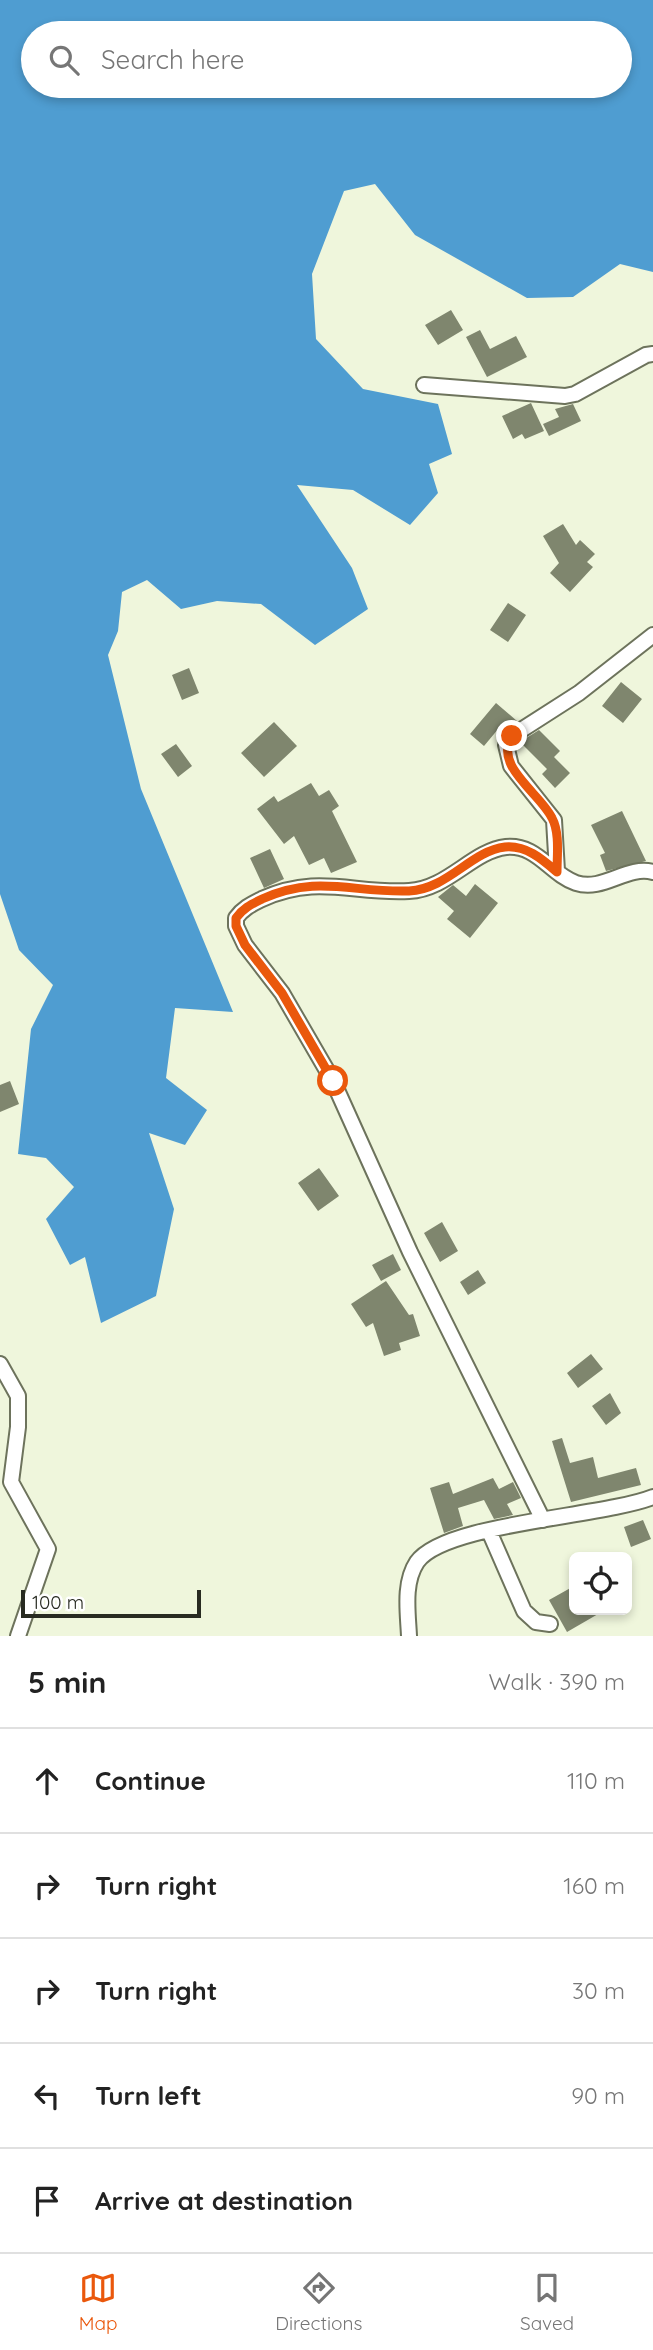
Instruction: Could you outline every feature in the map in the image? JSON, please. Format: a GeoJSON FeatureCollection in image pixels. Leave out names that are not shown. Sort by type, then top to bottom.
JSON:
{"type":"FeatureCollection","features":[{"type":"Feature","properties":{"kind":"street"},"geometry":{"type":"LineString","coordinates":[[424,385],[565,396],[575,394],[646,355],[653,355]]}},
{"type":"Feature","properties":{"kind":"street"},"geometry":{"type":"LineString","coordinates":[[557,872],[554,820],[512,766],[506,745],[512,736],[579,693],[653,635]]}},
{"type":"Feature","properties":{"kind":"street"},"geometry":{"type":"LineString","coordinates":[[543,1521],[410,1252],[333,1081],[303,1026],[245,945],[236,926],[241,911],[292,887],[328,884],[372,890],[426,888],[494,850],[508,847],[539,856],[557,872],[576,883],[600,884],[641,869],[653,872]]}},
{"type":"Feature","properties":{"kind":"street"},"geometry":{"type":"LineString","coordinates":[[0,1364],[18,1396],[18,1427],[11,1482],[48,1549],[18,1636]]}},
{"type":"Feature","properties":{"kind":"street"},"geometry":{"type":"LineString","coordinates":[[409,1636],[407,1598],[411,1573],[418,1561],[447,1542],[489,1531],[630,1506],[653,1497]]}},
{"type":"Feature","properties":{"kind":"street"},"geometry":{"type":"LineString","coordinates":[[489,1531],[524,1611],[536,1622],[550,1624]]}},
{"type":"Feature","properties":{"kind":"water"},"geometry":{"type":"Polygon","coordinates":[[[0,0],[653,0],[653,272],[620,264],[573,297],[527,298],[415,235],[375,184],[344,191],[312,274],[316,339],[363,389],[438,404],[452,454],[429,464],[438,493],[410,525],[353,490],[297,485],[352,568],[368,609],[315,645],[261,604],[217,601],[181,609],[147,580],[122,592],[118,631],[108,655],[141,789],[233,1012],[175,1008],[166,1078],[207,1110],[185,1145],[149,1133],[174,1209],[156,1296],[101,1323],[85,1257],[70,1265],[46,1219],[74,1187],[46,1158],[18,1154],[31,1029],[53,985],[19,950],[0,894],[0,0]]]}},
{"type":"Feature","properties":{"kind":"building"},"geometry":{"type":"Polygon","coordinates":[[[451,310],[463,330],[438,345],[425,325],[451,310]]]}},
{"type":"Feature","properties":{"kind":"building"},"geometry":{"type":"Polygon","coordinates":[[[480,330],[490,349],[516,336],[527,357],[487,377],[466,337],[480,330]]]}},
{"type":"Feature","properties":{"kind":"building"},"geometry":{"type":"Polygon","coordinates":[[[531,403],[544,431],[525,439],[522,434],[513,439],[502,416],[531,403]]]}},
{"type":"Feature","properties":{"kind":"building"},"geometry":{"type":"Polygon","coordinates":[[[573,404],[581,421],[549,436],[543,424],[559,417],[555,409],[573,404]]]}},
{"type":"Feature","properties":{"kind":"building"},"geometry":{"type":"Polygon","coordinates":[[[563,524],[576,545],[580,540],[595,554],[587,562],[593,567],[570,592],[550,573],[559,563],[543,536],[563,524]]]}},
{"type":"Feature","properties":{"kind":"building"},"geometry":{"type":"Polygon","coordinates":[[[508,603],[526,615],[508,642],[490,630],[508,603]]]}},
{"type":"Feature","properties":{"kind":"building"},"geometry":{"type":"Polygon","coordinates":[[[189,668],[199,693],[182,700],[172,675],[189,668]]]}},
{"type":"Feature","properties":{"kind":"building"},"geometry":{"type":"Polygon","coordinates":[[[621,682],[642,699],[623,723],[602,706],[621,682]]]}},
{"type":"Feature","properties":{"kind":"building"},"geometry":{"type":"Polygon","coordinates":[[[496,703],[517,721],[503,732],[499,728],[484,746],[470,734],[496,703]]]}},
{"type":"Feature","properties":{"kind":"building"},"geometry":{"type":"Polygon","coordinates":[[[274,722],[297,746],[264,777],[241,753],[274,722]]]}},
{"type":"Feature","properties":{"kind":"building"},"geometry":{"type":"Polygon","coordinates":[[[539,730],[560,751],[554,757],[570,773],[555,788],[542,774],[547,769],[520,742],[539,730]]]}},
{"type":"Feature","properties":{"kind":"building"},"geometry":{"type":"Polygon","coordinates":[[[176,744],[192,766],[178,777],[161,754],[176,744]]]}},
{"type":"Feature","properties":{"kind":"building"},"geometry":{"type":"Polygon","coordinates":[[[311,783],[319,796],[329,790],[339,806],[332,811],[357,862],[331,873],[324,858],[309,865],[294,836],[284,844],[257,809],[274,796],[278,802],[311,783]]]}},
{"type":"Feature","properties":{"kind":"building"},"geometry":{"type":"Polygon","coordinates":[[[622,811],[646,861],[606,871],[600,855],[605,853],[591,825],[622,811]]]}},
{"type":"Feature","properties":{"kind":"building"},"geometry":{"type":"Polygon","coordinates":[[[270,849],[284,879],[264,888],[250,858],[270,849]]]}},
{"type":"Feature","properties":{"kind":"building"},"geometry":{"type":"Polygon","coordinates":[[[475,884],[498,903],[470,938],[447,919],[454,911],[438,897],[453,885],[466,896],[475,884]]]}},
{"type":"Feature","properties":{"kind":"building"},"geometry":{"type":"Polygon","coordinates":[[[10,1081],[19,1104],[0,1112],[0,1085],[10,1081]]]}},
{"type":"Feature","properties":{"kind":"building"},"geometry":{"type":"Polygon","coordinates":[[[319,1168],[339,1196],[318,1211],[298,1183],[319,1168]]]}},
{"type":"Feature","properties":{"kind":"building"},"geometry":{"type":"Polygon","coordinates":[[[442,1222],[458,1251],[440,1262],[424,1233],[442,1222]]]}},
{"type":"Feature","properties":{"kind":"building"},"geometry":{"type":"Polygon","coordinates":[[[393,1254],[401,1270],[381,1281],[372,1265],[393,1254]]]}},
{"type":"Feature","properties":{"kind":"building"},"geometry":{"type":"Polygon","coordinates":[[[478,1270],[486,1283],[468,1295],[460,1282],[478,1270]]]}},
{"type":"Feature","properties":{"kind":"building"},"geometry":{"type":"Polygon","coordinates":[[[386,1281],[409,1315],[413,1314],[420,1336],[399,1343],[401,1350],[384,1356],[373,1323],[366,1327],[351,1304],[386,1281]]]}},
{"type":"Feature","properties":{"kind":"building"},"geometry":{"type":"Polygon","coordinates":[[[591,1354],[603,1369],[578,1388],[567,1373],[591,1354]]]}},
{"type":"Feature","properties":{"kind":"building"},"geometry":{"type":"Polygon","coordinates":[[[610,1393],[621,1413],[606,1425],[592,1406],[610,1393]]]}},
{"type":"Feature","properties":{"kind":"building"},"geometry":{"type":"Polygon","coordinates":[[[562,1438],[570,1463],[593,1457],[598,1478],[636,1468],[641,1485],[571,1502],[552,1441],[562,1438]]]}},
{"type":"Feature","properties":{"kind":"building"},"geometry":{"type":"Polygon","coordinates":[[[493,1478],[499,1489],[513,1482],[521,1498],[507,1504],[513,1515],[494,1519],[484,1500],[458,1508],[463,1526],[444,1533],[430,1488],[449,1482],[453,1494],[493,1478]]]}},
{"type":"Feature","properties":{"kind":"building"},"geometry":{"type":"Polygon","coordinates":[[[643,1520],[651,1539],[631,1547],[624,1527],[643,1520]]]}},
{"type":"Feature","properties":{"kind":"building"},"geometry":{"type":"Polygon","coordinates":[[[569,1589],[569,1615],[596,1615],[567,1632],[549,1600],[569,1589]]]}},
{"type":"Feature","properties":{"kind":"route"},"geometry":{"type":"LineString","coordinates":[[333,1081],[282,993],[240,937],[236,918],[251,904],[292,887],[328,884],[372,890],[412,891],[426,888],[440,883],[494,850],[508,847],[519,848],[539,856],[557,872],[554,820],[512,766],[506,745],[512,736]]}}]}
